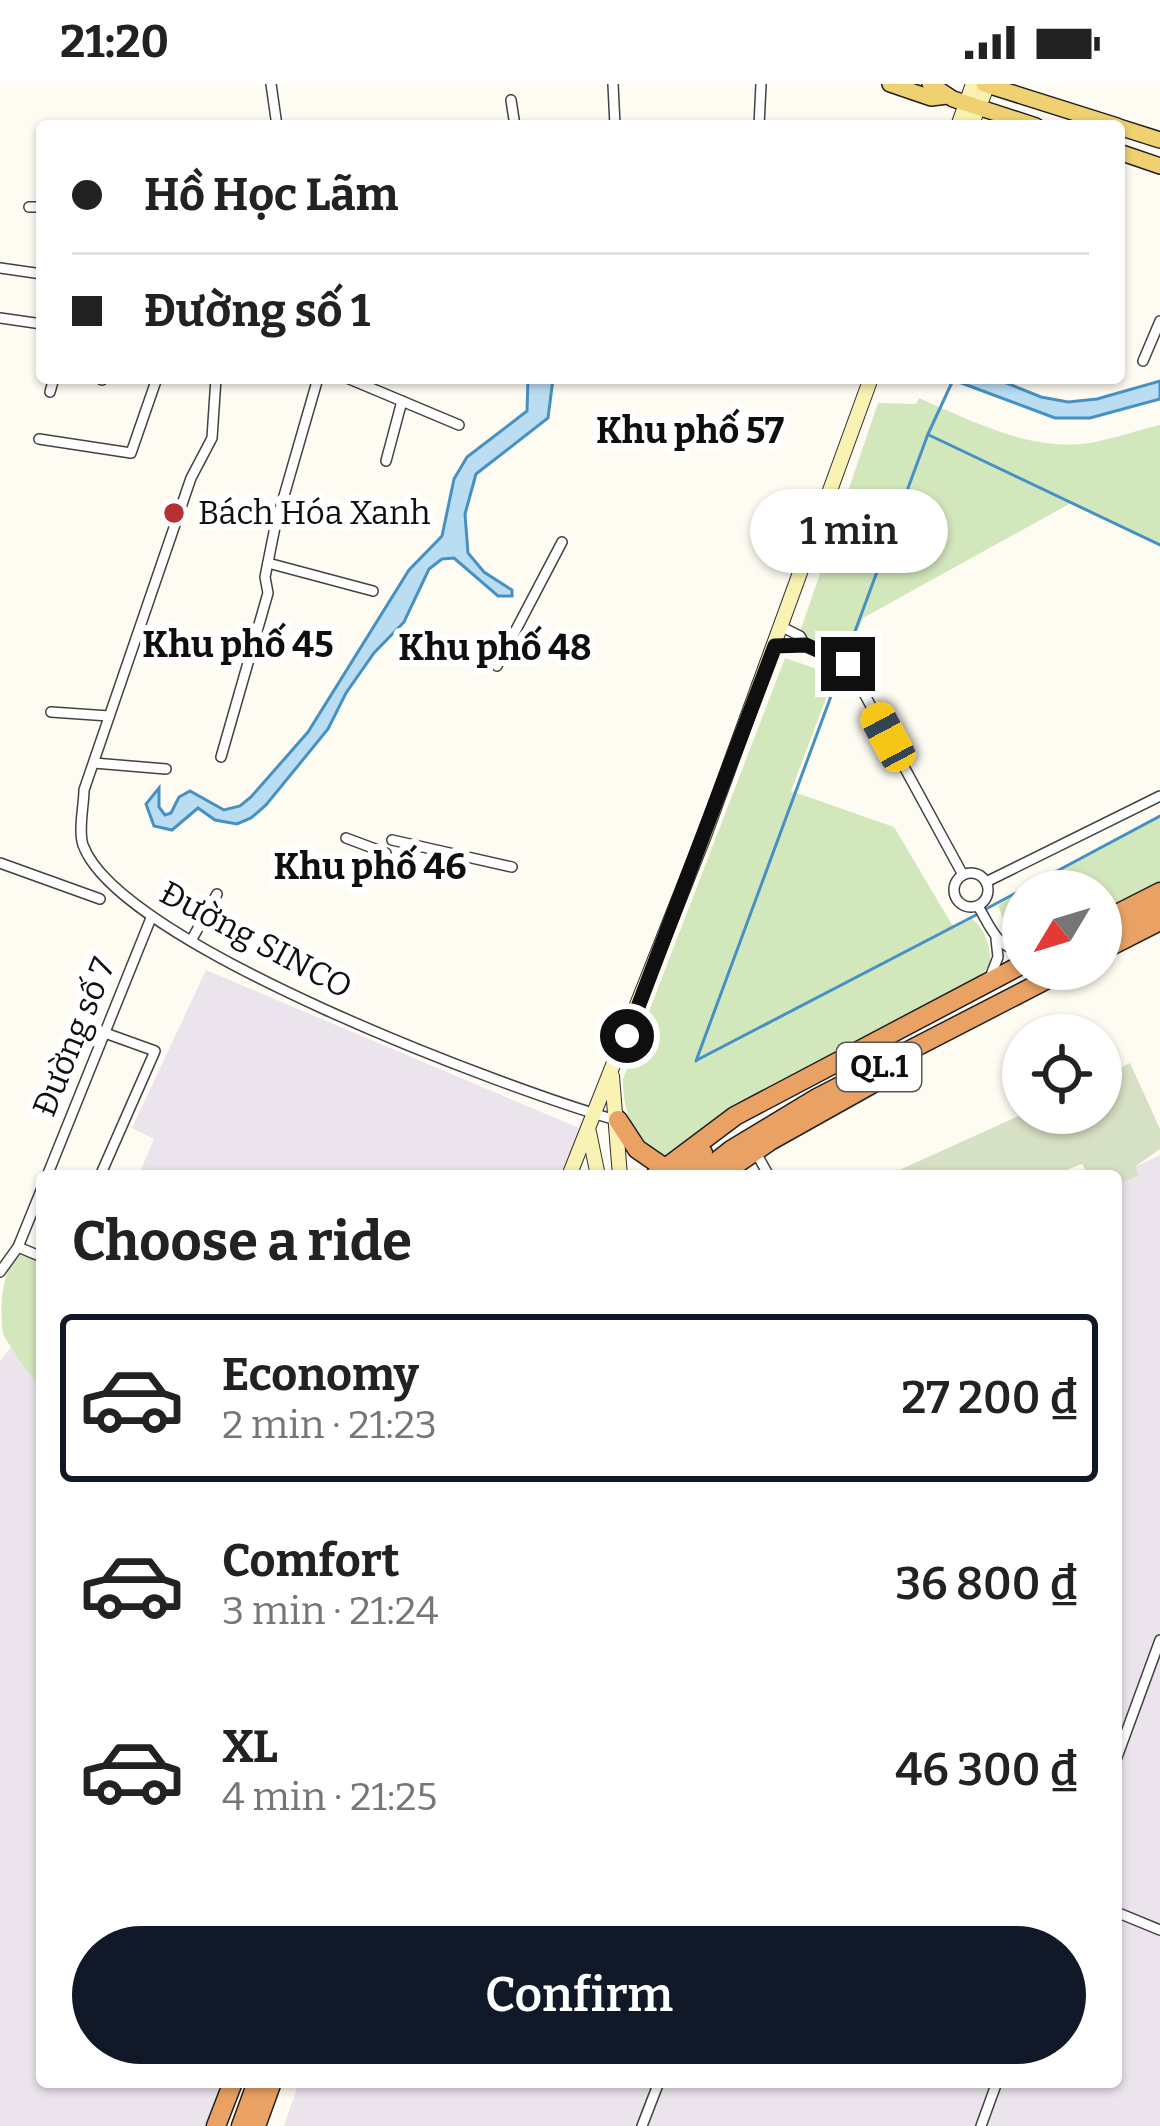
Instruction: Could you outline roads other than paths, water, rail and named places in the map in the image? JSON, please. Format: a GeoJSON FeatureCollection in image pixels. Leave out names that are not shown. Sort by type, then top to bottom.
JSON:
{"type":"FeatureCollection","features":[{"type":"Feature","properties":{"kind":"highway"},"geometry":{"type":"LineString","coordinates":[[1122,911],[1160,892]]}},
{"type":"Feature","properties":{"kind":"highway"},"geometry":{"type":"LineString","coordinates":[[1122,926],[1160,906]]}},
{"type":"Feature","properties":{"kind":"highway"},"geometry":{"type":"LineString","coordinates":[[1122,940],[1160,921]]}},
{"type":"Feature","properties":{"kind":"highway","name":"QL.1"},"geometry":{"type":"LineString","coordinates":[[671,1170],[735,1116],[1002,975]]}},
{"type":"Feature","properties":{"kind":"highway","name":"QL.1"},"geometry":{"type":"LineString","coordinates":[[672,1170],[774,1105],[1002,988]]}},
{"type":"Feature","properties":{"kind":"highway","name":"QL.1"},"geometry":{"type":"LineString","coordinates":[[706,1170],[818,1098],[1028,990]]}},
{"type":"Feature","properties":{"kind":"highway","name":"QL.1"},"geometry":{"type":"LineString","coordinates":[[728,1170],[1045,990]]}},
{"type":"Feature","properties":{"kind":"highway"},"geometry":{"type":"LineString","coordinates":[[618,1120],[637,1149],[663,1170]]}},
{"type":"Feature","properties":{"kind":"highway"},"geometry":{"type":"LineString","coordinates":[[216,2126],[230,2088]]}},
{"type":"Feature","properties":{"kind":"highway"},"geometry":{"type":"LineString","coordinates":[[229,2126],[243,2088]]}},
{"type":"Feature","properties":{"kind":"highway"},"geometry":{"type":"LineString","coordinates":[[241,2126],[255,2088]]}},
{"type":"Feature","properties":{"kind":"highway"},"geometry":{"type":"LineString","coordinates":[[256,2126],[270,2088]]}},
{"type":"Feature","properties":{"kind":"main road"},"geometry":{"type":"LineString","coordinates":[[890,84],[931,98],[947,96]]}},
{"type":"Feature","properties":{"kind":"main road"},"geometry":{"type":"LineString","coordinates":[[930,84],[947,96],[1018,120]]}},
{"type":"Feature","properties":{"kind":"main road"},"geometry":{"type":"LineString","coordinates":[[971,120],[973,84]]}},
{"type":"Feature","properties":{"kind":"main road"},"geometry":{"type":"LineString","coordinates":[[962,120],[987,84],[1099,120]]}},
{"type":"Feature","properties":{"kind":"main road"},"geometry":{"type":"LineString","coordinates":[[1125,128],[1160,140]]}},
{"type":"Feature","properties":{"kind":"main road"},"geometry":{"type":"LineString","coordinates":[[1125,154],[1160,166]]}},
{"type":"Feature","properties":{"kind":"main road"},"geometry":{"type":"LineString","coordinates":[[571,1170],[782,628],[869,384]]}},
{"type":"Feature","properties":{"kind":"main road"},"geometry":{"type":"LineString","coordinates":[[611,1076],[619,1170]]}},
{"type":"Feature","properties":{"kind":"main road"},"geometry":{"type":"LineString","coordinates":[[589,1132],[597,1170]]}},
{"type":"Feature","properties":{"kind":"street"},"geometry":{"type":"LineString","coordinates":[[271,84],[276,120]]}},
{"type":"Feature","properties":{"kind":"street"},"geometry":{"type":"LineString","coordinates":[[613,84],[615,120]]}},
{"type":"Feature","properties":{"kind":"street"},"geometry":{"type":"LineString","coordinates":[[759,120],[761,84]]}},
{"type":"Feature","properties":{"kind":"street"},"geometry":{"type":"LineString","coordinates":[[512,100],[514,120]]}},
{"type":"Feature","properties":{"kind":"street"},"geometry":{"type":"LineString","coordinates":[[29,207],[36,207]]}},
{"type":"Feature","properties":{"kind":"street"},"geometry":{"type":"LineString","coordinates":[[0,271],[36,276]]}},
{"type":"Feature","properties":{"kind":"street"},"geometry":{"type":"LineString","coordinates":[[0,318],[36,323]]}},
{"type":"Feature","properties":{"kind":"street"},"geometry":{"type":"LineString","coordinates":[[1143,361],[1160,322]]}},
{"type":"Feature","properties":{"kind":"street"},"geometry":{"type":"LineString","coordinates":[[50,392],[52,384]]}},
{"type":"Feature","properties":{"kind":"street"},"geometry":{"type":"LineString","coordinates":[[39,439],[131,453],[155,384]]}},
{"type":"Feature","properties":{"kind":"street","name":"Đường SINCO"},"geometry":{"type":"LineString","coordinates":[[215,384],[212,438],[191,478],[84,790],[82,843],[122,897],[152,918],[317,1007],[430,1054],[618,1120]]}},
{"type":"Feature","properties":{"kind":"street"},"geometry":{"type":"LineString","coordinates":[[221,757],[268,593],[268,563],[316,384]]}},
{"type":"Feature","properties":{"kind":"street"},"geometry":{"type":"LineString","coordinates":[[361,384],[459,424]]}},
{"type":"Feature","properties":{"kind":"street"},"geometry":{"type":"LineString","coordinates":[[386,460],[402,401]]}},
{"type":"Feature","properties":{"kind":"street"},"geometry":{"type":"LineString","coordinates":[[497,666],[562,542]]}},
{"type":"Feature","properties":{"kind":"street"},"geometry":{"type":"LineString","coordinates":[[268,563],[373,591]]}},
{"type":"Feature","properties":{"kind":"street"},"geometry":{"type":"LineString","coordinates":[[782,628],[800,636],[806,645]]}},
{"type":"Feature","properties":{"kind":"street"},"geometry":{"type":"LineString","coordinates":[[775,646],[806,645],[848,664],[963,875]]}},
{"type":"Feature","properties":{"kind":"street"},"geometry":{"type":"LineString","coordinates":[[51,712],[110,716]]}},
{"type":"Feature","properties":{"kind":"street"},"geometry":{"type":"LineString","coordinates":[[94,763],[166,769]]}},
{"type":"Feature","properties":{"kind":"street"},"geometry":{"type":"LineString","coordinates":[[986,882],[1160,796]]}},
{"type":"Feature","properties":{"kind":"street"},"geometry":{"type":"LineString","coordinates":[[346,838],[386,853]]}},
{"type":"Feature","properties":{"kind":"street"},"geometry":{"type":"LineString","coordinates":[[392,840],[512,867]]}},
{"type":"Feature","properties":{"kind":"street"},"geometry":{"type":"LineString","coordinates":[[0,863],[100,898]]}},
{"type":"Feature","properties":{"kind":"street"},"geometry":{"type":"LineString","coordinates":[[963,875],[978,875],[986,882],[986,898],[978,906],[967,907],[955,895],[955,884],[963,875]]}},
{"type":"Feature","properties":{"kind":"street"},"geometry":{"type":"LineString","coordinates":[[192,940],[218,894]]}},
{"type":"Feature","properties":{"kind":"street"},"geometry":{"type":"LineString","coordinates":[[978,906],[1002,943]]}},
{"type":"Feature","properties":{"kind":"street","name":"Đường số 7"},"geometry":{"type":"LineString","coordinates":[[49,1170],[152,918]]}},
{"type":"Feature","properties":{"kind":"street"},"geometry":{"type":"LineString","coordinates":[[987,983],[998,957],[997,939]]}},
{"type":"Feature","properties":{"kind":"street"},"geometry":{"type":"LineString","coordinates":[[103,1170],[155,1051],[105,1033]]}},
{"type":"Feature","properties":{"kind":"street"},"geometry":{"type":"LineString","coordinates":[[755,1151],[766,1170]]}},
{"type":"Feature","properties":{"kind":"street"},"geometry":{"type":"LineString","coordinates":[[0,1272],[18,1247],[36,1203]]}},
{"type":"Feature","properties":{"kind":"street"},"geometry":{"type":"LineString","coordinates":[[18,1247],[36,1255]]}},
{"type":"Feature","properties":{"kind":"street"},"geometry":{"type":"LineString","coordinates":[[1122,1744],[1160,1640]]}},
{"type":"Feature","properties":{"kind":"street"},"geometry":{"type":"LineString","coordinates":[[1122,1914],[1160,1930]]}},
{"type":"Feature","properties":{"kind":"street"},"geometry":{"type":"LineString","coordinates":[[642,2126],[657,2088]]}},
{"type":"Feature","properties":{"kind":"street"},"geometry":{"type":"LineString","coordinates":[[981,2126],[996,2088]]}},
{"type":"Feature","properties":{"kind":"water"},"geometry":{"type":"Polygon","coordinates":[[[1160,381],[1160,399],[1090,418],[1055,418],[964,384],[1009,384],[1068,402],[1160,381]]]}},
{"type":"Feature","properties":{"kind":"water"},"geometry":{"type":"Polygon","coordinates":[[[528,384],[552,384],[548,418],[476,474],[465,514],[468,553],[484,572],[512,590],[512,596],[498,596],[454,558],[442,559],[429,569],[404,622],[374,653],[328,729],[266,805],[237,824],[215,820],[198,808],[172,830],[154,826],[146,804],[159,788],[159,807],[165,815],[190,791],[224,810],[251,797],[308,732],[409,570],[442,536],[454,479],[467,457],[527,411],[528,384]]]}},
{"type":"Feature","properties":{"kind":"waterway"},"geometry":{"type":"LineString","coordinates":[[696,1061],[928,434],[951,384]]}},
{"type":"Feature","properties":{"kind":"waterway"},"geometry":{"type":"LineString","coordinates":[[929,435],[1160,545]]}},
{"type":"Feature","properties":{"kind":"waterway"},"geometry":{"type":"LineString","coordinates":[[984,910],[1160,816]]}},
{"type":"Feature","properties":{"kind":"waterway"},"geometry":{"type":"LineString","coordinates":[[697,1060],[976,915]]}},
{"type":"Feature","properties":{"kind":"place","name":"Bách Hóa Xanh"},"geometry":{"type":"Point","coordinates":[174,513]}},
{"type":"Feature","properties":{"kind":"district","name":"Khu phố 57"},"geometry":{"type":"Point","coordinates":[690,431]}},
{"type":"Feature","properties":{"kind":"district","name":"Khu phố 45"},"geometry":{"type":"Point","coordinates":[238,645]}},
{"type":"Feature","properties":{"kind":"district","name":"Khu phố 48"},"geometry":{"type":"Point","coordinates":[495,648]}},
{"type":"Feature","properties":{"kind":"district","name":"Khu phố 46"},"geometry":{"type":"Point","coordinates":[370,867]}}]}
